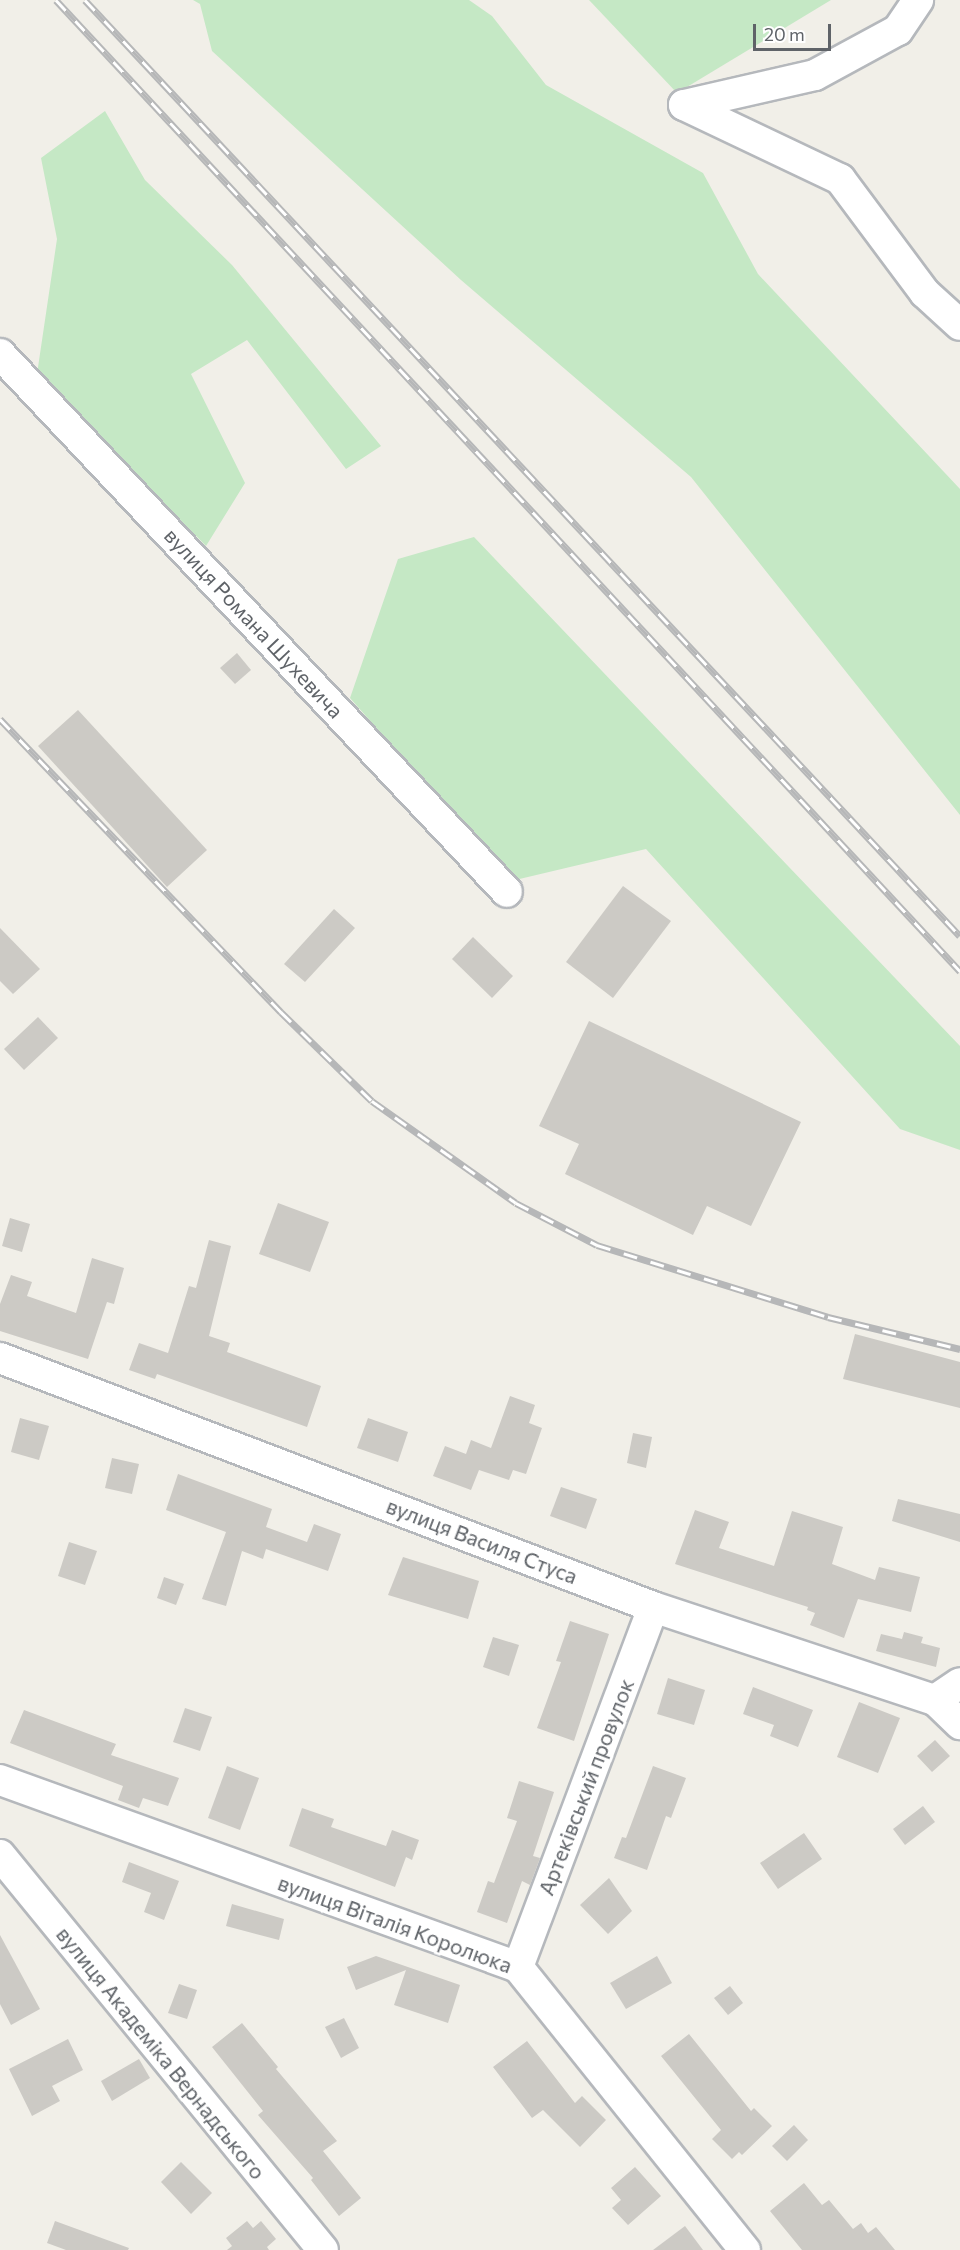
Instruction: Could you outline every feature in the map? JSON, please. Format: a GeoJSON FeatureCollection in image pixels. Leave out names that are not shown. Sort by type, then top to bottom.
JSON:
{"type":"FeatureCollection","features":[{"type":"Feature","properties":{"kind":"street"},"geometry":{"type":"LineString","coordinates":[[918,0],[898,30],[815,75],[684,105],[840,179],[925,293],[960,325]]}},
{"type":"Feature","properties":{"kind":"street","name":"вулиця Романа Шухевича"},"geometry":{"type":"LineString","coordinates":[[0,354],[507,892]]}},
{"type":"Feature","properties":{"kind":"street","name":"вулиця Василя Стуса"},"geometry":{"type":"LineString","coordinates":[[0,1358],[653,1607],[935,1700],[960,1724]]}},
{"type":"Feature","properties":{"kind":"street","name":"Артеківський провулок"},"geometry":{"type":"LineString","coordinates":[[518,1967],[653,1607]]}},
{"type":"Feature","properties":{"kind":"street"},"geometry":{"type":"LineString","coordinates":[[935,1700],[960,1683]]}},
{"type":"Feature","properties":{"kind":"street","name":"вулиця Віталія Королюка"},"geometry":{"type":"LineString","coordinates":[[0,1780],[518,1967],[745,2250]]}},
{"type":"Feature","properties":{"kind":"street","name":"вулиця Академіка Вернадського"},"geometry":{"type":"LineString","coordinates":[[0,1855],[322,2250]]}},
{"type":"Feature","properties":{"kind":"green space"},"geometry":{"type":"Polygon","coordinates":[[[193,0],[469,0],[492,16],[546,85],[703,173],[758,274],[960,489],[960,815],[691,477],[461,280],[212,51],[200,4],[193,0]]]}},
{"type":"Feature","properties":{"kind":"green space"},"geometry":{"type":"Polygon","coordinates":[[[589,0],[831,0],[677,93],[589,0]]]}},
{"type":"Feature","properties":{"kind":"green space"},"geometry":{"type":"Polygon","coordinates":[[[105,111],[145,180],[232,265],[381,446],[346,469],[247,340],[191,374],[245,483],[206,546],[37,374],[57,239],[41,158],[105,111]]]}},
{"type":"Feature","properties":{"kind":"green space"},"geometry":{"type":"Polygon","coordinates":[[[474,537],[960,1046],[960,1150],[900,1129],[646,849],[511,881],[350,698],[398,559],[474,537]]]}},
{"type":"Feature","properties":{"kind":"building"},"geometry":{"type":"Polygon","coordinates":[[[237,653],[251,670],[235,684],[220,668],[237,653]]]}},
{"type":"Feature","properties":{"kind":"building"},"geometry":{"type":"Polygon","coordinates":[[[78,710],[207,850],[167,887],[38,746],[78,710]]]}},
{"type":"Feature","properties":{"kind":"building"},"geometry":{"type":"Polygon","coordinates":[[[623,886],[671,921],[613,998],[566,962],[623,886]]]}},
{"type":"Feature","properties":{"kind":"building"},"geometry":{"type":"Polygon","coordinates":[[[334,909],[355,928],[305,982],[284,964],[334,909]]]}},
{"type":"Feature","properties":{"kind":"building"},"geometry":{"type":"Polygon","coordinates":[[[0,928],[40,969],[13,994],[0,981],[0,928]]]}},
{"type":"Feature","properties":{"kind":"building"},"geometry":{"type":"Polygon","coordinates":[[[473,937],[513,976],[492,998],[452,959],[473,937]]]}},
{"type":"Feature","properties":{"kind":"building"},"geometry":{"type":"Polygon","coordinates":[[[38,1017],[58,1038],[24,1070],[4,1049],[38,1017]]]}},
{"type":"Feature","properties":{"kind":"building"},"geometry":{"type":"Polygon","coordinates":[[[589,1021],[801,1122],[751,1226],[707,1206],[693,1235],[565,1174],[579,1144],[539,1126],[589,1021]]]}},
{"type":"Feature","properties":{"kind":"building"},"geometry":{"type":"Polygon","coordinates":[[[278,1203],[329,1222],[310,1272],[259,1254],[278,1203]]]}},
{"type":"Feature","properties":{"kind":"building"},"geometry":{"type":"Polygon","coordinates":[[[10,1218],[30,1224],[22,1252],[2,1246],[10,1218]]]}},
{"type":"Feature","properties":{"kind":"building"},"geometry":{"type":"Polygon","coordinates":[[[209,1240],[231,1246],[209,1336],[230,1343],[227,1352],[321,1386],[307,1427],[157,1374],[155,1379],[129,1370],[139,1343],[168,1353],[189,1286],[196,1288],[209,1240]]]}},
{"type":"Feature","properties":{"kind":"building"},"geometry":{"type":"Polygon","coordinates":[[[92,1258],[124,1268],[114,1304],[107,1302],[88,1359],[0,1331],[0,1304],[11,1275],[32,1282],[27,1296],[76,1313],[92,1258]]]}},
{"type":"Feature","properties":{"kind":"building"},"geometry":{"type":"Polygon","coordinates":[[[855,1334],[960,1362],[960,1408],[843,1379],[855,1334]]]}},
{"type":"Feature","properties":{"kind":"building"},"geometry":{"type":"Polygon","coordinates":[[[510,1396],[535,1405],[529,1423],[542,1428],[526,1474],[513,1470],[509,1480],[479,1470],[471,1490],[433,1476],[445,1446],[466,1454],[471,1440],[491,1448],[510,1396]]]}},
{"type":"Feature","properties":{"kind":"building"},"geometry":{"type":"Polygon","coordinates":[[[20,1418],[49,1426],[39,1460],[11,1452],[20,1418]]]}},
{"type":"Feature","properties":{"kind":"building"},"geometry":{"type":"Polygon","coordinates":[[[368,1418],[408,1432],[398,1462],[357,1448],[368,1418]]]}},
{"type":"Feature","properties":{"kind":"building"},"geometry":{"type":"Polygon","coordinates":[[[633,1433],[652,1437],[646,1468],[627,1463],[633,1433]]]}},
{"type":"Feature","properties":{"kind":"building"},"geometry":{"type":"Polygon","coordinates":[[[112,1458],[139,1464],[132,1494],[105,1488],[112,1458]]]}},
{"type":"Feature","properties":{"kind":"building"},"geometry":{"type":"Polygon","coordinates":[[[178,1474],[272,1509],[266,1527],[307,1542],[314,1524],[341,1534],[328,1571],[266,1549],[263,1559],[242,1551],[226,1606],[202,1599],[226,1532],[166,1510],[178,1474]]]}},
{"type":"Feature","properties":{"kind":"building"},"geometry":{"type":"Polygon","coordinates":[[[561,1487],[597,1499],[586,1529],[550,1516],[561,1487]]]}},
{"type":"Feature","properties":{"kind":"building"},"geometry":{"type":"Polygon","coordinates":[[[898,1499],[960,1514],[960,1542],[892,1521],[898,1499]]]}},
{"type":"Feature","properties":{"kind":"building"},"geometry":{"type":"Polygon","coordinates":[[[695,1510],[729,1522],[719,1548],[774,1566],[792,1511],[843,1527],[832,1564],[875,1580],[879,1567],[920,1577],[911,1612],[858,1599],[844,1638],[810,1625],[815,1613],[807,1610],[808,1607],[675,1564],[695,1510]]]}},
{"type":"Feature","properties":{"kind":"building"},"geometry":{"type":"Polygon","coordinates":[[[69,1542],[97,1551],[85,1585],[58,1576],[69,1542]]]}},
{"type":"Feature","properties":{"kind":"building"},"geometry":{"type":"Polygon","coordinates":[[[403,1557],[479,1581],[468,1619],[388,1595],[403,1557]]]}},
{"type":"Feature","properties":{"kind":"building"},"geometry":{"type":"Polygon","coordinates":[[[164,1577],[184,1584],[176,1605],[157,1598],[164,1577]]]}},
{"type":"Feature","properties":{"kind":"building"},"geometry":{"type":"Polygon","coordinates":[[[570,1621],[609,1634],[574,1741],[537,1728],[561,1662],[556,1661],[570,1621]]]}},
{"type":"Feature","properties":{"kind":"building"},"geometry":{"type":"Polygon","coordinates":[[[904,1632],[923,1637],[921,1643],[940,1648],[936,1667],[876,1651],[881,1634],[902,1639],[904,1632]]]}},
{"type":"Feature","properties":{"kind":"building"},"geometry":{"type":"Polygon","coordinates":[[[493,1637],[519,1645],[509,1676],[483,1667],[493,1637]]]}},
{"type":"Feature","properties":{"kind":"building"},"geometry":{"type":"Polygon","coordinates":[[[668,1678],[705,1690],[694,1725],[657,1714],[668,1678]]]}},
{"type":"Feature","properties":{"kind":"building"},"geometry":{"type":"Polygon","coordinates":[[[753,1687],[813,1710],[798,1747],[770,1736],[774,1725],[743,1714],[753,1687]]]}},
{"type":"Feature","properties":{"kind":"building"},"geometry":{"type":"Polygon","coordinates":[[[859,1702],[900,1718],[878,1773],[837,1757],[859,1702]]]}},
{"type":"Feature","properties":{"kind":"building"},"geometry":{"type":"Polygon","coordinates":[[[185,1708],[212,1717],[200,1751],[173,1742],[185,1708]]]}},
{"type":"Feature","properties":{"kind":"building"},"geometry":{"type":"Polygon","coordinates":[[[24,1710],[116,1744],[111,1755],[179,1778],[168,1806],[143,1798],[139,1808],[118,1800],[123,1786],[10,1743],[24,1710]]]}},
{"type":"Feature","properties":{"kind":"building"},"geometry":{"type":"Polygon","coordinates":[[[935,1740],[950,1756],[932,1772],[917,1756],[935,1740]]]}},
{"type":"Feature","properties":{"kind":"building"},"geometry":{"type":"Polygon","coordinates":[[[227,1766],[259,1778],[240,1830],[208,1818],[227,1766]]]}},
{"type":"Feature","properties":{"kind":"building"},"geometry":{"type":"Polygon","coordinates":[[[653,1766],[686,1778],[671,1818],[666,1816],[647,1870],[614,1858],[622,1837],[626,1838],[653,1766]]]}},
{"type":"Feature","properties":{"kind":"building"},"geometry":{"type":"Polygon","coordinates":[[[519,1781],[554,1792],[533,1856],[540,1858],[530,1885],[522,1881],[507,1923],[477,1912],[488,1881],[494,1883],[517,1821],[507,1818],[519,1781]]]}},
{"type":"Feature","properties":{"kind":"building"},"geometry":{"type":"Polygon","coordinates":[[[923,1806],[935,1822],[905,1845],[893,1829],[923,1806]]]}},
{"type":"Feature","properties":{"kind":"building"},"geometry":{"type":"Polygon","coordinates":[[[302,1808],[334,1819],[331,1827],[386,1846],[392,1830],[419,1840],[412,1860],[406,1857],[395,1887],[289,1846],[302,1808]]]}},
{"type":"Feature","properties":{"kind":"building"},"geometry":{"type":"Polygon","coordinates":[[[804,1833],[822,1859],[778,1889],[760,1863],[804,1833]]]}},
{"type":"Feature","properties":{"kind":"building"},"geometry":{"type":"Polygon","coordinates":[[[129,1862],[179,1881],[164,1920],[144,1912],[151,1893],[122,1882],[129,1862]]]}},
{"type":"Feature","properties":{"kind":"building"},"geometry":{"type":"Polygon","coordinates":[[[609,1878],[632,1911],[608,1934],[580,1905],[609,1878]]]}},
{"type":"Feature","properties":{"kind":"building"},"geometry":{"type":"Polygon","coordinates":[[[232,1904],[284,1919],[279,1940],[226,1926],[232,1904]]]}},
{"type":"Feature","properties":{"kind":"building"},"geometry":{"type":"Polygon","coordinates":[[[0,1935],[40,2009],[11,2025],[0,2004],[0,1935]]]}},
{"type":"Feature","properties":{"kind":"building"},"geometry":{"type":"Polygon","coordinates":[[[376,1956],[460,1985],[448,2023],[394,2005],[406,1970],[356,1990],[347,1967],[376,1956]]]}},
{"type":"Feature","properties":{"kind":"building"},"geometry":{"type":"Polygon","coordinates":[[[657,1956],[672,1983],[626,2009],[610,1983],[657,1956]]]}},
{"type":"Feature","properties":{"kind":"building"},"geometry":{"type":"Polygon","coordinates":[[[179,1984],[197,1990],[187,2019],[168,2013],[179,1984]]]}},
{"type":"Feature","properties":{"kind":"building"},"geometry":{"type":"Polygon","coordinates":[[[730,1986],[743,2003],[728,2015],[714,1998],[730,1986]]]}},
{"type":"Feature","properties":{"kind":"building"},"geometry":{"type":"Polygon","coordinates":[[[344,2018],[359,2048],[341,2058],[325,2027],[344,2018]]]}},
{"type":"Feature","properties":{"kind":"building"},"geometry":{"type":"Polygon","coordinates":[[[242,2023],[278,2067],[276,2069],[337,2141],[323,2151],[361,2198],[339,2216],[311,2180],[313,2178],[258,2115],[263,2111],[212,2047],[242,2023]]]}},
{"type":"Feature","properties":{"kind":"building"},"geometry":{"type":"Polygon","coordinates":[[[689,2034],[751,2111],[754,2108],[772,2126],[742,2155],[739,2152],[732,2159],[712,2139],[721,2130],[661,2056],[689,2034]]]}},
{"type":"Feature","properties":{"kind":"building"},"geometry":{"type":"Polygon","coordinates":[[[68,2039],[83,2070],[52,2086],[60,2101],[32,2116],[9,2069],[68,2039]]]}},
{"type":"Feature","properties":{"kind":"building"},"geometry":{"type":"Polygon","coordinates":[[[527,2041],[575,2103],[582,2096],[606,2120],[580,2147],[543,2110],[532,2118],[493,2067],[527,2041]]]}},
{"type":"Feature","properties":{"kind":"building"},"geometry":{"type":"Polygon","coordinates":[[[139,2059],[150,2078],[112,2101],[101,2081],[139,2059]]]}},
{"type":"Feature","properties":{"kind":"building"},"geometry":{"type":"Polygon","coordinates":[[[794,2125],[808,2140],[787,2161],[772,2146],[794,2125]]]}},
{"type":"Feature","properties":{"kind":"building"},"geometry":{"type":"Polygon","coordinates":[[[181,2162],[212,2193],[191,2214],[161,2182],[181,2162]]]}},
{"type":"Feature","properties":{"kind":"building"},"geometry":{"type":"Polygon","coordinates":[[[635,2167],[661,2196],[628,2225],[612,2208],[621,2200],[611,2188],[635,2167]]]}},
{"type":"Feature","properties":{"kind":"building"},"geometry":{"type":"Polygon","coordinates":[[[804,2183],[822,2205],[829,2200],[853,2229],[861,2223],[868,2233],[876,2227],[895,2250],[802,2250],[770,2211],[804,2183]]]}},
{"type":"Feature","properties":{"kind":"building"},"geometry":{"type":"Polygon","coordinates":[[[55,2221],[129,2248],[128,2250],[66,2250],[47,2243],[55,2221]]]}},
{"type":"Feature","properties":{"kind":"building"},"geometry":{"type":"Polygon","coordinates":[[[247,2221],[253,2228],[261,2221],[276,2239],[267,2247],[269,2250],[227,2250],[232,2246],[226,2238],[247,2221]]]}},
{"type":"Feature","properties":{"kind":"building"},"geometry":{"type":"Polygon","coordinates":[[[685,2226],[703,2250],[653,2250],[685,2226]]]}},
{"type":"Feature","properties":{"kind":"railway"},"geometry":{"type":"LineString","coordinates":[[56,0],[960,971]]}},
{"type":"Feature","properties":{"kind":"railway"},"geometry":{"type":"LineString","coordinates":[[85,0],[960,936]]}},
{"type":"Feature","properties":{"kind":"railway"},"geometry":{"type":"LineString","coordinates":[[0,719],[281,1012],[372,1101],[516,1203],[597,1245],[828,1317],[960,1349]]}}]}
